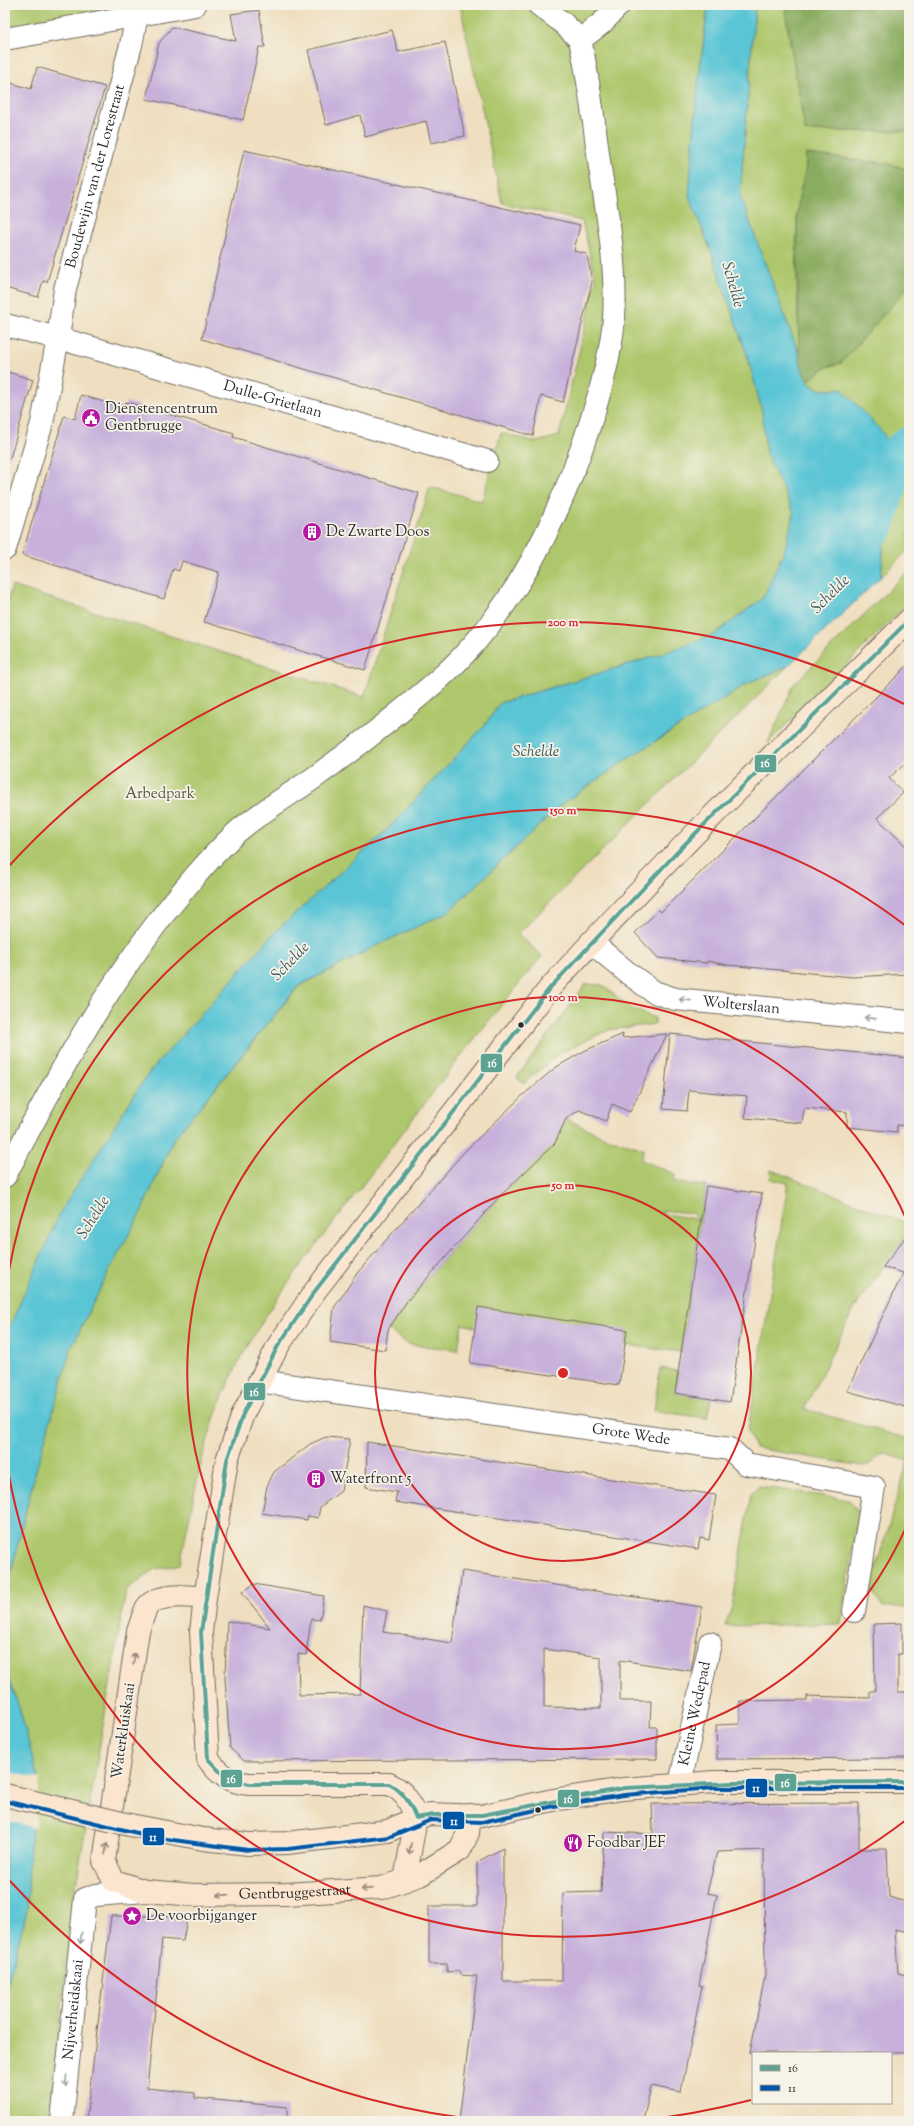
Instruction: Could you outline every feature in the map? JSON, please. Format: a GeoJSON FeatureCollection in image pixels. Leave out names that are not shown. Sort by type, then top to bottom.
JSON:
{"type":"FeatureCollection","features":[{"type":"Feature","properties":{"kind":"street"},"geometry":{"type":"LineString","coordinates":[[5,39],[194,5]]}},
{"type":"Feature","properties":{"kind":"street"},"geometry":{"type":"LineString","coordinates":[[5,1176],[39,1109],[85,1029],[140,945],[186,885],[238,831],[356,747],[441,677],[484,631],[531,563],[554,517],[586,436],[606,371],[614,315],[610,230],[589,77],[580,40],[563,23],[539,5]]}},
{"type":"Feature","properties":{"kind":"street"},"geometry":{"type":"LineString","coordinates":[[580,40],[602,23],[619,5]]}},
{"type":"Feature","properties":{"kind":"street","name":"Boudewijn van der Lorestraat"},"geometry":{"type":"LineString","coordinates":[[58,338],[65,288],[131,46],[137,15]]}},
{"type":"Feature","properties":{"kind":"street","name":"Dulle-Grietlaan"},"geometry":{"type":"LineString","coordinates":[[5,325],[58,338],[486,461]]}},
{"type":"Feature","properties":{"kind":"street"},"geometry":{"type":"LineString","coordinates":[[5,549],[42,423],[58,338]]}},
{"type":"Feature","properties":{"kind":"street"},"geometry":{"type":"LineString","coordinates":[[405,1880],[416,1818],[404,1794],[399,1788],[389,1784],[249,1784],[234,1782],[216,1770],[208,1759],[206,1747],[201,1632],[226,1460],[243,1414],[278,1346],[315,1291],[549,989],[591,942],[721,806],[909,620]]}},
{"type":"Feature","properties":{"kind":"street","name":"Wolterslaan"},"geometry":{"type":"LineString","coordinates":[[591,942],[654,992],[675,999],[909,1022]]}},
{"type":"Feature","properties":{"kind":"street","name":"Grote Wede"},"geometry":{"type":"LineString","coordinates":[[259,1381],[730,1449],[746,1464],[874,1488],[854,1611]]}},
{"type":"Feature","properties":{"kind":"street","name":"Waterkluiskaai"},"geometry":{"type":"LineString","coordinates":[[145,1892],[114,1881],[104,1861],[138,1631],[147,1606],[156,1600],[187,1595],[205,1598]]}},
{"type":"Feature","properties":{"kind":"street","name":"Kleine Wedepad"},"geometry":{"type":"LineString","coordinates":[[680,1784],[710,1642]]}},
{"type":"Feature","properties":{"kind":"street"},"geometry":{"type":"LineString","coordinates":[[5,1795],[130,1825],[203,1839],[248,1844],[287,1843],[388,1831],[416,1818],[430,1814],[481,1816],[553,1800],[623,1789],[714,1782],[909,1782]]}},
{"type":"Feature","properties":{"kind":"street","name":"Gentbruggestraat"},"geometry":{"type":"LineString","coordinates":[[85,1899],[96,1895],[145,1892],[195,1895],[286,1894],[382,1888],[420,1875],[460,1850],[468,1833],[470,1815]]}},
{"type":"Feature","properties":{"kind":"street","name":"Nijverheidskaai"},"geometry":{"type":"LineString","coordinates":[[62,2121],[85,1899]]}},
{"type":"Feature","properties":{"kind":"green space"},"geometry":{"type":"Polygon","coordinates":[[[5,5],[136,5],[5,28],[5,5]]]}},
{"type":"Feature","properties":{"kind":"green space","name":"Arbedpark"},"geometry":{"type":"Polygon","coordinates":[[[460,5],[708,5],[697,94],[689,196],[710,248],[748,358],[762,411],[766,453],[794,513],[784,552],[763,598],[715,634],[653,657],[500,703],[485,725],[388,829],[276,931],[147,1075],[8,1330],[5,1340],[5,608],[12,586],[364,697],[430,487],[482,501],[501,433],[536,442],[559,436],[596,280],[582,221],[502,203],[460,5]]]}},
{"type":"Feature","properties":{"kind":"green space"},"geometry":{"type":"Polygon","coordinates":[[[755,5],[796,5],[785,10],[805,131],[909,131],[909,170],[889,164],[806,154],[805,170],[799,199],[796,232],[799,354],[740,196],[755,5]]]}},
{"type":"Feature","properties":{"kind":"green space"},"geometry":{"type":"Polygon","coordinates":[[[796,5],[909,5],[909,131],[805,131],[785,10],[796,5]]]}},
{"type":"Feature","properties":{"kind":"green space"},"geometry":{"type":"Polygon","coordinates":[[[806,154],[889,164],[909,170],[909,286],[841,363],[824,368],[807,382],[801,372],[799,354],[797,215],[800,191],[806,171],[806,154]]]}},
{"type":"Feature","properties":{"kind":"green space"},"geometry":{"type":"Polygon","coordinates":[[[909,286],[909,549],[881,577],[890,466],[841,388],[823,390],[807,382],[824,368],[841,363],[909,286]]]}},
{"type":"Feature","properties":{"kind":"green space"},"geometry":{"type":"Polygon","coordinates":[[[909,570],[909,602],[768,743],[794,684],[909,570]]]}},
{"type":"Feature","properties":{"kind":"green space"},"geometry":{"type":"Polygon","coordinates":[[[788,666],[518,934],[542,956],[429,1097],[306,1258],[270,1310],[238,1364],[224,1393],[209,1434],[198,1477],[180,1564],[153,1570],[126,1590],[74,1897],[49,2121],[5,2121],[5,1992],[27,1910],[29,1856],[38,1779],[20,1710],[5,1670],[5,1597],[34,1477],[71,1348],[108,1273],[142,1210],[173,1140],[298,987],[378,945],[448,912],[562,804],[629,758],[748,683],[788,666]]]}},
{"type":"Feature","properties":{"kind":"green space"},"geometry":{"type":"Polygon","coordinates":[[[586,984],[602,985],[632,1009],[655,1018],[655,1024],[608,1030],[560,1053],[523,1084],[517,1077],[586,984]]]}},
{"type":"Feature","properties":{"kind":"green space"},"geometry":{"type":"Polygon","coordinates":[[[566,1119],[605,1137],[644,1149],[641,1160],[675,1174],[674,1182],[706,1186],[681,1352],[625,1345],[627,1330],[475,1327],[462,1324],[458,1350],[408,1344],[388,1330],[407,1301],[499,1197],[558,1139],[550,1131],[566,1119]],[[661,1210],[661,1213],[700,1220],[691,1213],[661,1210]]]}},
{"type":"Feature","properties":{"kind":"green space"},"geometry":{"type":"Polygon","coordinates":[[[771,1170],[909,1224],[909,1232],[855,1307],[804,1409],[909,1439],[909,1607],[883,1607],[870,1588],[908,1461],[883,1453],[870,1464],[863,1466],[755,1448],[748,1431],[788,1183],[770,1179],[771,1170]]]}},
{"type":"Feature","properties":{"kind":"green space"},"geometry":{"type":"Polygon","coordinates":[[[660,1368],[678,1371],[675,1393],[711,1399],[707,1418],[654,1411],[660,1368]]]}},
{"type":"Feature","properties":{"kind":"green space"},"geometry":{"type":"Polygon","coordinates":[[[759,1486],[849,1500],[858,1512],[841,1624],[725,1626],[732,1607],[751,1494],[759,1486]]]}},
{"type":"Feature","properties":{"kind":"water","name":"Schelde"},"geometry":{"type":"Polygon","coordinates":[[[708,5],[755,5],[740,196],[799,354],[806,379],[810,384],[822,390],[841,388],[884,434],[890,466],[881,577],[788,666],[748,683],[629,758],[562,804],[448,912],[378,945],[297,987],[173,1140],[142,1210],[108,1273],[71,1348],[34,1477],[5,1597],[5,1340],[8,1330],[62,1209],[147,1075],[276,931],[388,829],[485,725],[500,703],[653,657],[715,634],[763,598],[784,552],[794,513],[766,453],[762,411],[748,358],[710,248],[689,196],[697,94],[708,5]]]}},
{"type":"Feature","properties":{"kind":"water"},"geometry":{"type":"Polygon","coordinates":[[[5,1670],[20,1710],[38,1779],[29,1856],[27,1910],[5,1992],[5,1670]]]}},
{"type":"Feature","properties":{"kind":"pier"},"geometry":{"type":"Polygon","coordinates":[[[5,1771],[40,1779],[35,1828],[5,1820],[5,1771]]]}},
{"type":"Feature","properties":{"kind":"building"},"geometry":{"type":"Polygon","coordinates":[[[259,10],[265,47],[259,47],[243,120],[146,99],[159,43],[172,27],[236,41],[231,14],[259,10]]]}},
{"type":"Feature","properties":{"kind":"building"},"geometry":{"type":"Polygon","coordinates":[[[392,30],[398,52],[445,42],[465,136],[431,143],[426,121],[365,137],[360,115],[326,125],[308,50],[392,30]]]}},
{"type":"Feature","properties":{"kind":"building"},"geometry":{"type":"Polygon","coordinates":[[[37,67],[105,87],[47,282],[43,281],[38,297],[5,288],[5,81],[31,89],[37,67]]]}},
{"type":"Feature","properties":{"kind":"building"},"geometry":{"type":"Polygon","coordinates":[[[244,150],[580,225],[574,251],[587,254],[592,282],[563,402],[541,396],[533,436],[202,339],[244,150]]]}},
{"type":"Feature","properties":{"kind":"building"},"geometry":{"type":"Polygon","coordinates":[[[5,371],[33,380],[10,458],[5,457],[5,371]]]}},
{"type":"Feature","properties":{"kind":"building","name":"De Zwarte Doos"},"geometry":{"type":"Polygon","coordinates":[[[81,395],[124,408],[126,402],[234,433],[233,437],[419,493],[365,670],[204,622],[219,572],[182,561],[179,571],[173,569],[164,599],[22,555],[64,416],[75,419],[81,395]]]}},
{"type":"Feature","properties":{"kind":"building"},"geometry":{"type":"Polygon","coordinates":[[[909,664],[909,760],[889,778],[903,793],[877,818],[909,849],[909,974],[852,977],[728,965],[707,961],[707,963],[658,958],[635,933],[659,910],[661,912],[909,664]]]}},
{"type":"Feature","properties":{"kind":"building"},"geometry":{"type":"Polygon","coordinates":[[[623,1034],[622,1038],[667,1034],[630,1112],[612,1104],[606,1121],[579,1110],[566,1119],[555,1143],[499,1197],[407,1301],[388,1330],[385,1350],[330,1342],[334,1308],[358,1272],[465,1151],[522,1096],[555,1068],[584,1051],[623,1034]]]}},
{"type":"Feature","properties":{"kind":"building"},"geometry":{"type":"Polygon","coordinates":[[[670,1034],[909,1058],[909,1126],[897,1125],[897,1132],[847,1127],[847,1112],[804,1108],[802,1123],[745,1118],[747,1096],[689,1090],[687,1111],[663,1109],[670,1034]]]}},
{"type":"Feature","properties":{"kind":"building"},"geometry":{"type":"Polygon","coordinates":[[[706,1186],[762,1194],[730,1402],[675,1393],[706,1186]]]}},
{"type":"Feature","properties":{"kind":"building"},"geometry":{"type":"Polygon","coordinates":[[[909,1232],[909,1408],[847,1391],[903,1273],[883,1267],[909,1232]]]}},
{"type":"Feature","properties":{"kind":"building"},"geometry":{"type":"Polygon","coordinates":[[[478,1307],[627,1330],[619,1385],[470,1363],[478,1307]]]}},
{"type":"Feature","properties":{"kind":"building","name":"Waterfront 5"},"geometry":{"type":"Polygon","coordinates":[[[326,1437],[350,1439],[341,1491],[320,1507],[318,1518],[308,1516],[307,1520],[262,1513],[267,1486],[274,1472],[310,1444],[326,1437]]]}},
{"type":"Feature","properties":{"kind":"building"},"geometry":{"type":"Polygon","coordinates":[[[367,1442],[716,1495],[709,1540],[700,1538],[698,1549],[395,1502],[397,1492],[366,1487],[367,1442]]]}},
{"type":"Feature","properties":{"kind":"building"},"geometry":{"type":"Polygon","coordinates":[[[462,1571],[702,1607],[691,1671],[620,1660],[620,1701],[651,1701],[650,1727],[657,1727],[657,1759],[244,1761],[230,1748],[225,1679],[227,1621],[270,1628],[242,1592],[254,1584],[324,1596],[320,1620],[311,1619],[306,1655],[298,1654],[299,1695],[360,1694],[363,1605],[387,1611],[383,1632],[452,1643],[462,1571]],[[544,1649],[544,1707],[601,1708],[601,1657],[544,1649]]]}},
{"type":"Feature","properties":{"kind":"building"},"geometry":{"type":"Polygon","coordinates":[[[902,1623],[902,1654],[898,1654],[898,1692],[909,1692],[909,1758],[717,1759],[716,1725],[740,1724],[740,1701],[807,1700],[807,1696],[870,1698],[870,1691],[875,1691],[874,1624],[902,1623]]]}},
{"type":"Feature","properties":{"kind":"building"},"geometry":{"type":"Polygon","coordinates":[[[859,1803],[859,1849],[887,1849],[889,1897],[909,1903],[909,1932],[895,1929],[898,1973],[909,1976],[909,2053],[750,2053],[765,1975],[764,1850],[717,1852],[707,1893],[717,1895],[699,1985],[702,1986],[681,2092],[651,2086],[643,2121],[459,2121],[477,1976],[460,1975],[459,1971],[447,1972],[447,1964],[429,1964],[429,1906],[477,1906],[477,1862],[503,1848],[503,1981],[562,1981],[563,1893],[601,1892],[604,1832],[653,1834],[652,1804],[859,1803]]]}},
{"type":"Feature","properties":{"kind":"building"},"geometry":{"type":"Polygon","coordinates":[[[111,1916],[170,1916],[171,1919],[187,1919],[183,1941],[162,1939],[147,2088],[195,2093],[195,2098],[287,2107],[287,2121],[86,2121],[111,1916]]]}},
{"type":"Feature","properties":{"kind":"waterway","name":"Schelde"},"geometry":{"type":"LineString","coordinates":[[872,525],[890,466],[909,449]]}},
{"type":"Feature","properties":{"kind":"transit line","name":"16"},"geometry":{"type":"LineString","coordinates":[[416,1818],[403,1794],[389,1784],[249,1784],[225,1777],[208,1759],[201,1632],[227,1460],[243,1414],[278,1346],[315,1291],[549,989],[681,848],[909,620]]}},
{"type":"Feature","properties":{"kind":"transit line","name":"16"},"geometry":{"type":"LineString","coordinates":[[416,1818],[433,1815],[482,1815],[625,1788],[731,1783],[909,1782]]}},
{"type":"Feature","properties":{"kind":"transit line","name":"11"},"geometry":{"type":"LineString","coordinates":[[5,1801],[158,1838],[248,1850],[288,1849],[389,1837],[431,1820],[482,1822],[554,1806],[624,1795],[714,1788],[909,1788]]}},
{"type":"Feature","properties":{"kind":"place","name":"Dienstencentrum Gentbrugge"},"geometry":{"type":"Point","coordinates":[91,418]}},
{"type":"Feature","properties":{"kind":"place","name":"De Zwarte Doos"},"geometry":{"type":"Point","coordinates":[312,532]}},
{"type":"Feature","properties":{"kind":"place","name":"Waterfront 5"},"geometry":{"type":"Point","coordinates":[316,1479]}},
{"type":"Feature","properties":{"kind":"place","name":"Foodbar JEF"},"geometry":{"type":"Point","coordinates":[573,1843]}},
{"type":"Feature","properties":{"kind":"place","name":"De voorbijganger"},"geometry":{"type":"Point","coordinates":[132,1916]}}]}
